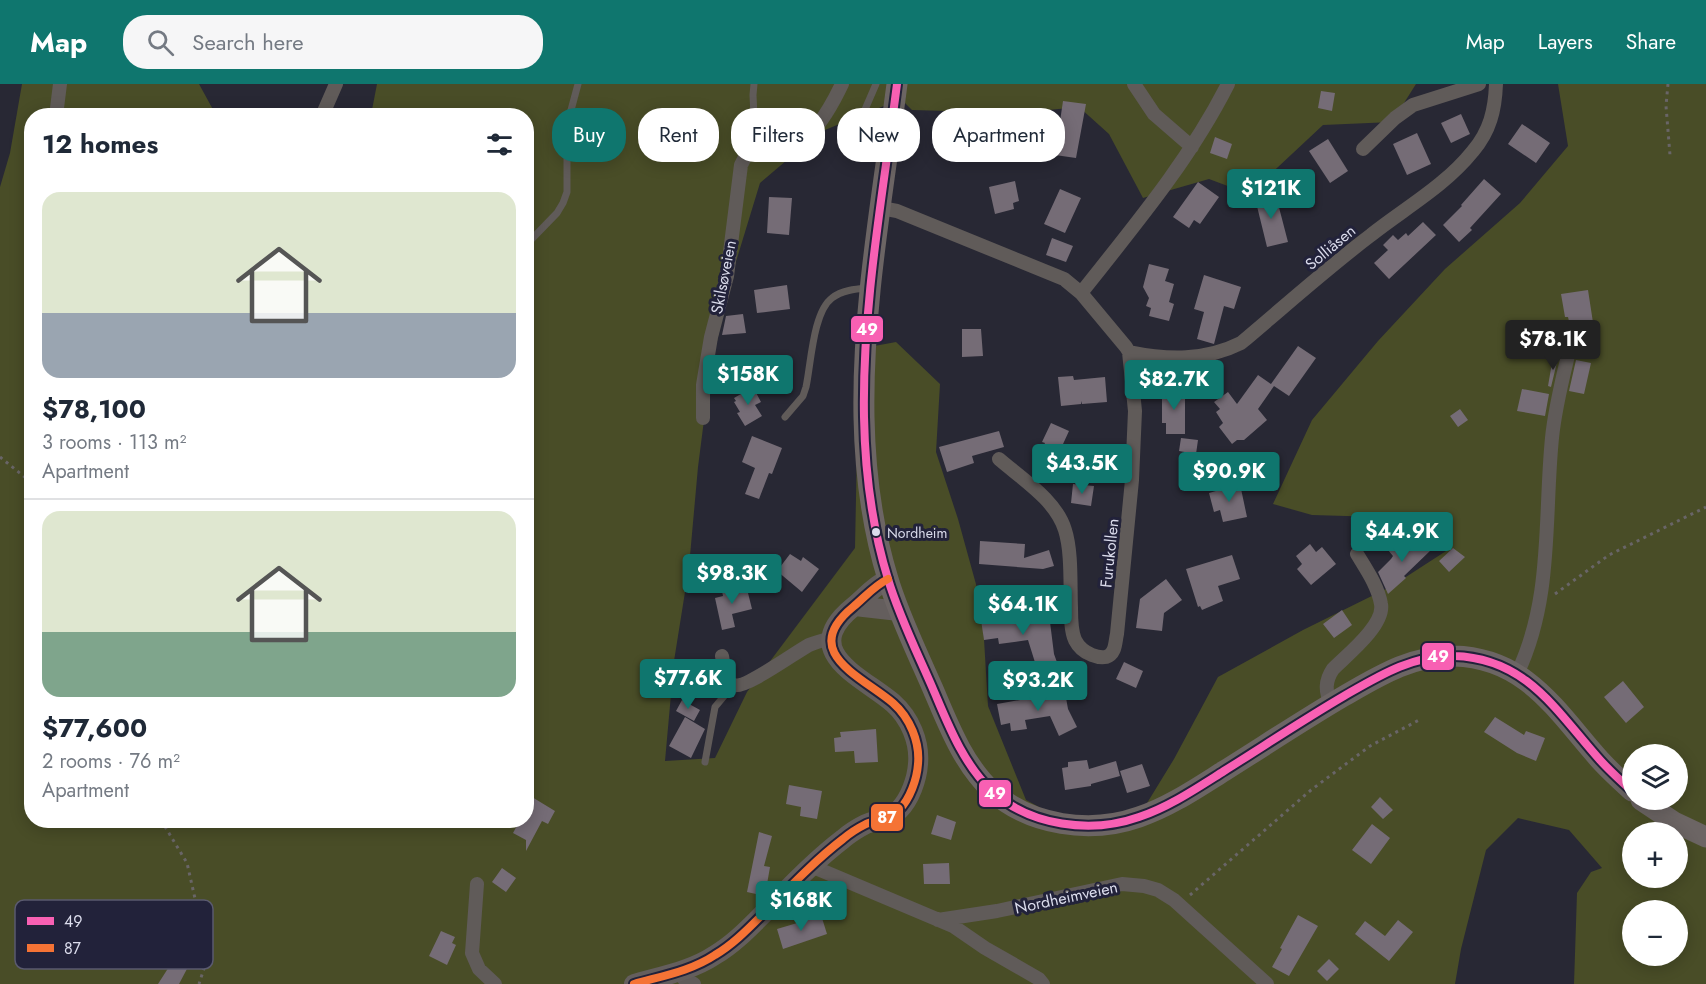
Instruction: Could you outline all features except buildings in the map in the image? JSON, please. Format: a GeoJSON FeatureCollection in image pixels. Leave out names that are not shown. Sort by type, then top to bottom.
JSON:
{"type":"FeatureCollection","features":[{"type":"Feature","properties":{"kind":"main road"},"geometry":{"type":"LineString","coordinates":[[894,108],[897,84]]}},
{"type":"Feature","properties":{"kind":"main road"},"geometry":{"type":"LineString","coordinates":[[887,162],[865,358],[864,418],[868,478],[876,533],[899,611],[951,729],[973,770],[992,791],[1011,806],[1058,823],[1110,824],[1134,819],[1155,811],[1206,783],[1378,676],[1424,659],[1454,656],[1488,662],[1529,681],[1549,698],[1601,761],[1622,781]]}},
{"type":"Feature","properties":{"kind":"main road"},"geometry":{"type":"LineString","coordinates":[[634,984],[688,979],[734,942],[811,866],[844,838],[865,825],[898,812],[908,797],[918,763],[915,738],[905,717],[894,704],[855,677],[836,659],[832,650],[832,638],[837,623],[878,584],[888,579]]}},
{"type":"Feature","properties":{"kind":"main road"},"geometry":{"type":"LineString","coordinates":[[855,606],[899,611]]}},
{"type":"Feature","properties":{"kind":"main road"},"geometry":{"type":"LineString","coordinates":[[1656,810],[1674,822],[1706,837]]}},
{"type":"Feature","properties":{"kind":"street"},"geometry":{"type":"LineString","coordinates":[[57,108],[60,84]]}},
{"type":"Feature","properties":{"kind":"street"},"geometry":{"type":"LineString","coordinates":[[326,108],[336,84]]}},
{"type":"Feature","properties":{"kind":"street"},"geometry":{"type":"LineString","coordinates":[[825,112],[842,84]]}},
{"type":"Feature","properties":{"kind":"street"},"geometry":{"type":"LineString","coordinates":[[1134,84],[1154,114],[1192,147]]}},
{"type":"Feature","properties":{"kind":"street"},"geometry":{"type":"LineString","coordinates":[[1081,293],[1192,147],[1211,119],[1228,84]]}},
{"type":"Feature","properties":{"kind":"street"},"geometry":{"type":"LineString","coordinates":[[1363,149],[1395,118],[1413,105],[1479,84]]}},
{"type":"Feature","properties":{"kind":"street","name":"Solliåsen"},"geometry":{"type":"LineString","coordinates":[[1129,352],[1169,359],[1193,358],[1225,351],[1241,343],[1371,235],[1446,179],[1474,151],[1489,126],[1495,109],[1496,84]]}},
{"type":"Feature","properties":{"kind":"street","name":"Skilsøveien"},"geometry":{"type":"LineString","coordinates":[[703,418],[703,385],[711,337],[727,276],[743,162]]}},
{"type":"Feature","properties":{"kind":"street"},"geometry":{"type":"LineString","coordinates":[[881,208],[897,211],[1064,279],[1081,293],[1129,352]]}},
{"type":"Feature","properties":{"kind":"street"},"geometry":{"type":"LineString","coordinates":[[1517,674],[1525,658],[1544,580],[1552,437],[1570,347]]}},
{"type":"Feature","properties":{"kind":"street","name":"Furukollen"},"geometry":{"type":"LineString","coordinates":[[999,459],[1048,502],[1058,515],[1066,531],[1071,625],[1074,638],[1081,649],[1089,654],[1101,658],[1108,656],[1114,651],[1117,634],[1132,480],[1135,411],[1129,352]]}},
{"type":"Feature","properties":{"kind":"street"},"geometry":{"type":"LineString","coordinates":[[1331,704],[1325,691],[1328,676],[1369,633],[1380,612],[1381,604],[1372,579],[1357,554]]}},
{"type":"Feature","properties":{"kind":"street"},"geometry":{"type":"LineString","coordinates":[[722,656],[726,679],[732,685],[738,686],[759,676],[809,645],[832,638]]}},
{"type":"Feature","properties":{"kind":"street"},"geometry":{"type":"LineString","coordinates":[[811,866],[952,926],[1043,984]]}},
{"type":"Feature","properties":{"kind":"street"},"geometry":{"type":"LineString","coordinates":[[477,884],[472,953],[479,969],[495,984]]}},
{"type":"Feature","properties":{"kind":"street","name":"Nordheimveien"},"geometry":{"type":"LineString","coordinates":[[938,920],[997,911],[1122,884],[1144,886],[1158,890],[1180,905],[1267,984]]}},
{"type":"Feature","properties":{"kind":"lane"},"geometry":{"type":"LineString","coordinates":[[534,237],[557,213],[567,192],[567,132],[571,106],[578,84]]}},
{"type":"Feature","properties":{"kind":"lane"},"geometry":{"type":"LineString","coordinates":[[754,84],[754,108]]}},
{"type":"Feature","properties":{"kind":"lane"},"geometry":{"type":"LineString","coordinates":[[865,108],[876,84]]}},
{"type":"Feature","properties":{"kind":"lane"},"geometry":{"type":"LineString","coordinates":[[785,417],[803,396],[807,387],[822,310],[832,298],[839,294],[871,288]]}},
{"type":"Feature","properties":{"kind":"lane"},"geometry":{"type":"LineString","coordinates":[[705,762],[715,707],[725,695],[738,686]]}},
{"type":"Feature","properties":{"kind":"path"},"geometry":{"type":"LineString","coordinates":[[1668,84],[1666,106],[1670,155]]}},
{"type":"Feature","properties":{"kind":"path"},"geometry":{"type":"LineString","coordinates":[[0,457],[24,476]]}},
{"type":"Feature","properties":{"kind":"path"},"geometry":{"type":"LineString","coordinates":[[1540,604],[1609,555],[1706,507]]}},
{"type":"Feature","properties":{"kind":"path"},"geometry":{"type":"LineString","coordinates":[[1180,905],[1228,860],[1311,790],[1370,746],[1421,719]]}},
{"type":"Feature","properties":{"kind":"path"},"geometry":{"type":"LineString","coordinates":[[166,828],[187,862],[195,900]]}},
{"type":"Feature","properties":{"kind":"path"},"geometry":{"type":"LineString","coordinates":[[199,984],[204,969]]}},
{"type":"Feature","properties":{"kind":"green space"},"geometry":{"type":"Polygon","coordinates":[[[22,84],[199,84],[212,108],[24,108],[24,828],[534,828],[534,108],[372,108],[377,84],[1416,84],[1392,122],[1323,125],[1249,194],[1209,179],[1143,198],[1109,134],[1079,107],[932,108],[932,111],[920,110],[920,108],[910,108],[901,99],[879,108],[837,108],[837,125],[825,130],[825,108],[731,108],[731,162],[785,162],[760,183],[731,278],[710,373],[698,467],[689,567],[674,661],[665,761],[715,758],[747,692],[855,548],[857,447],[869,347],[896,342],[940,384],[936,452],[958,519],[982,606],[988,706],[1026,800],[1078,828],[1141,813],[1174,759],[1218,677],[1303,630],[1392,586],[1446,551],[1415,518],[1312,515],[1273,504],[1312,420],[1378,341],[1445,269],[1520,203],[1568,146],[1558,84],[1706,84],[1706,984],[1574,984],[1577,893],[1591,872],[1602,868],[1569,830],[1518,818],[1486,850],[1461,949],[1455,984],[0,984],[0,187],[10,153],[22,84]]]}},
{"type":"Feature","properties":{"kind":"transit line","name":"49"},"geometry":{"type":"LineString","coordinates":[[897,84],[874,250],[866,334],[864,417],[870,499],[882,559],[903,620],[957,743],[973,769],[992,791],[1007,803],[1024,812],[1062,823],[1101,825],[1139,817],[1183,797],[1329,705],[1383,674],[1410,663],[1439,656],[1479,659],[1502,666],[1521,677],[1554,707],[1622,782]]}},
{"type":"Feature","properties":{"kind":"transit line","name":"87"},"geometry":{"type":"LineString","coordinates":[[634,984],[686,969],[706,961],[721,951],[744,933],[800,876],[832,848],[863,826],[896,813],[910,795],[916,776],[918,756],[909,723],[893,703],[840,662],[833,650],[832,637],[838,623],[874,588],[888,579]]}},
{"type":"Feature","properties":{"kind":"place","name":"Nordheim"},"geometry":{"type":"Point","coordinates":[876,532]}}]}
